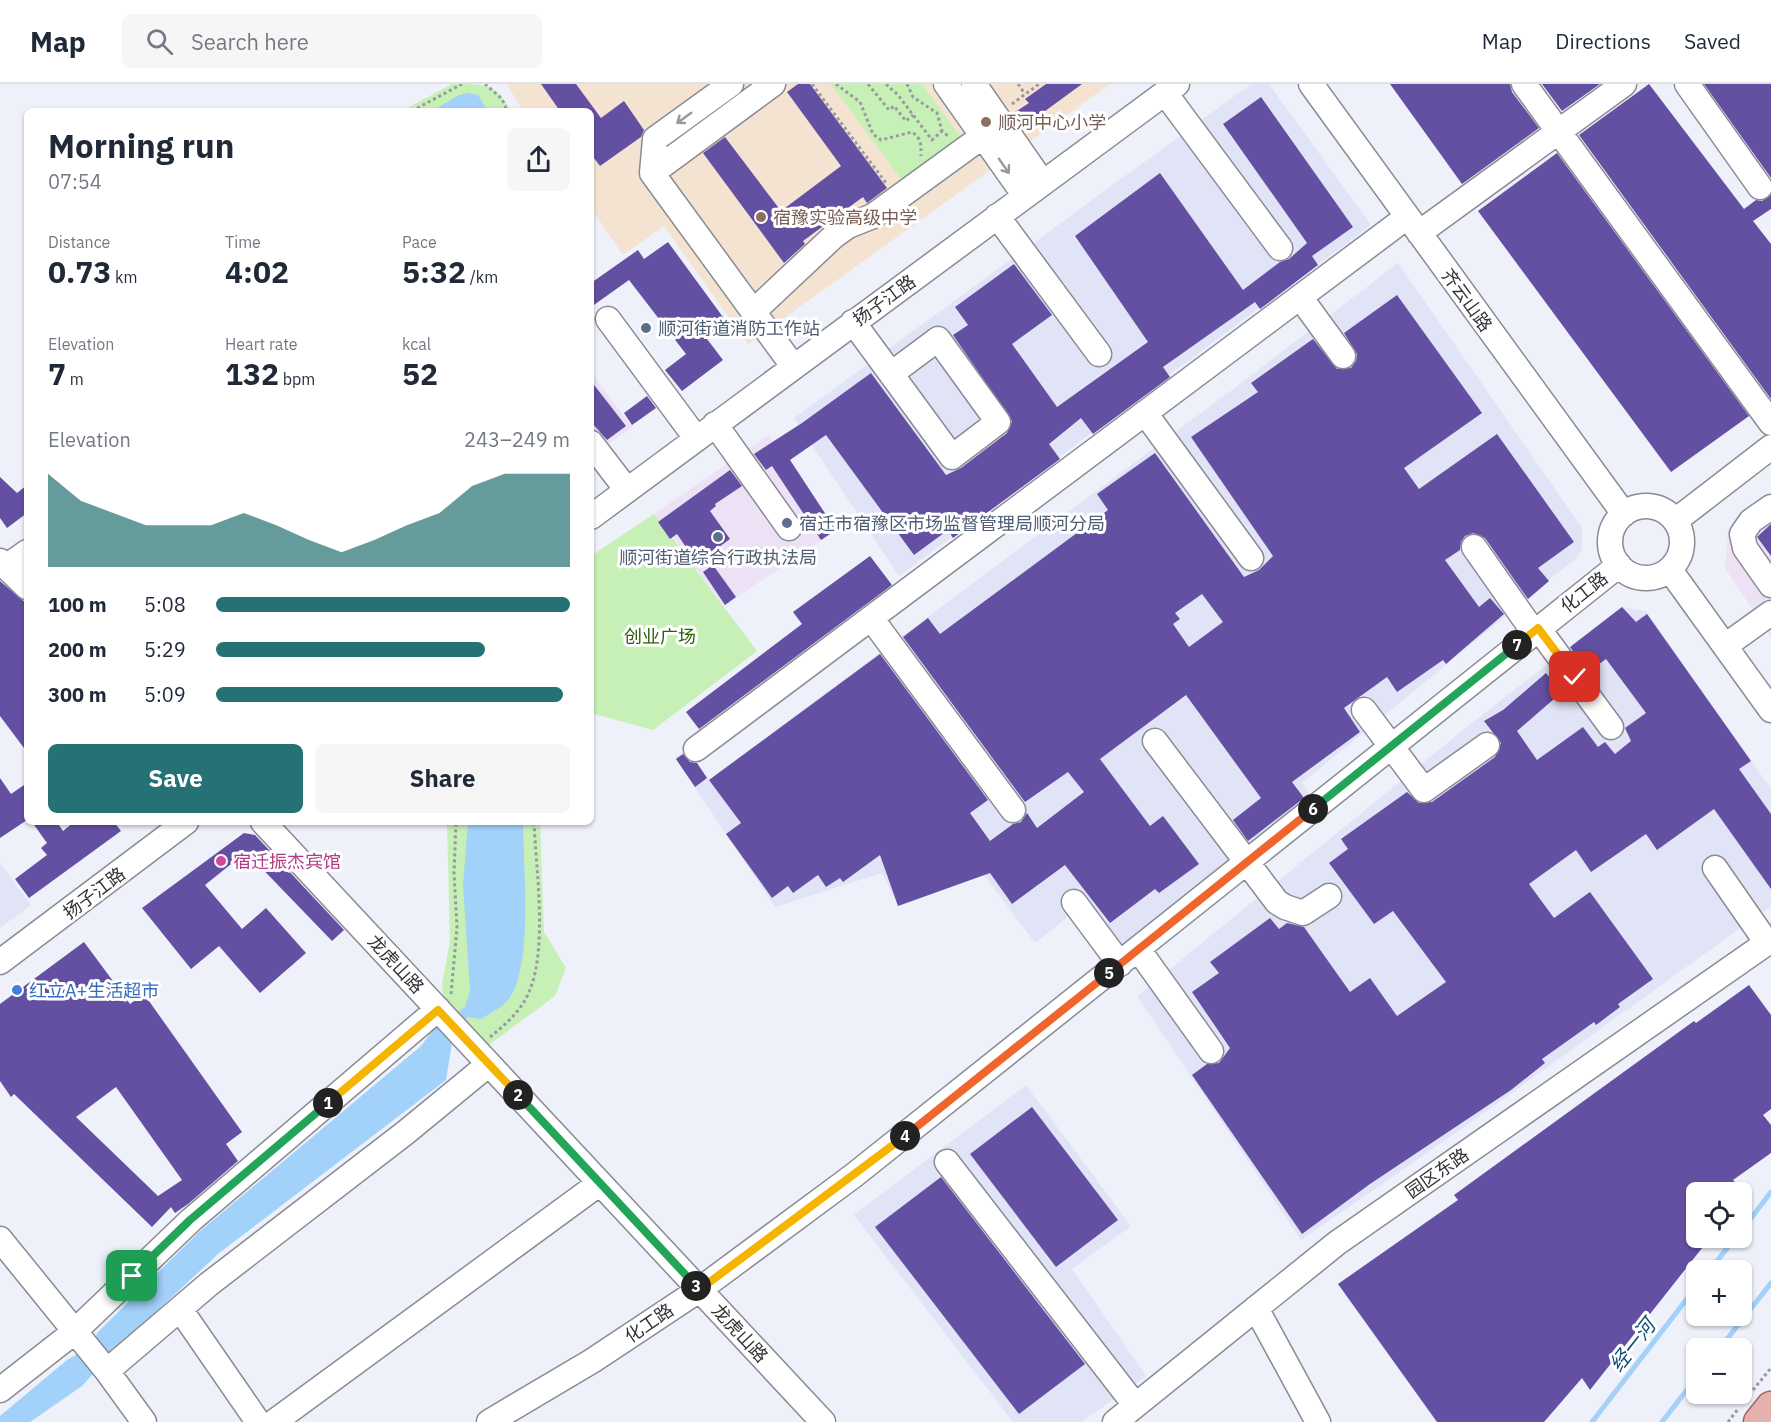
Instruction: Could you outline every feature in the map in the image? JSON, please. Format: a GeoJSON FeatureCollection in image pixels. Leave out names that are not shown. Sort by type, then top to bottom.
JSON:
{"type":"FeatureCollection","features":[{"type":"Feature","properties":{"kind":"main road"},"geometry":{"type":"LineString","coordinates":[[1759,1422],[1771,1407]]}},
{"type":"Feature","properties":{"kind":"street"},"geometry":{"type":"LineString","coordinates":[[731,84],[655,139],[652,173],[793,366]]}},
{"type":"Feature","properties":{"kind":"street"},"geometry":{"type":"LineString","coordinates":[[652,173],[773,84]]}},
{"type":"Feature","properties":{"kind":"street"},"geometry":{"type":"LineString","coordinates":[[946,84],[976,141],[1034,189]]}},
{"type":"Feature","properties":{"kind":"street"},"geometry":{"type":"LineString","coordinates":[[974,84],[996,115],[1034,189]]}},
{"type":"Feature","properties":{"kind":"street","name":"齐云山路"},"geometry":{"type":"LineString","coordinates":[[1311,84],[1624,514]]}},
{"type":"Feature","properties":{"kind":"street"},"geometry":{"type":"LineString","coordinates":[[1524,84],[1771,423]]}},
{"type":"Feature","properties":{"kind":"street"},"geometry":{"type":"LineString","coordinates":[[696,749],[1300,297],[1558,132],[1624,84]]}},
{"type":"Feature","properties":{"kind":"street"},"geometry":{"type":"LineString","coordinates":[[1687,84],[1760,187]]}},
{"type":"Feature","properties":{"kind":"street"},"geometry":{"type":"LineString","coordinates":[[1171,88],[1280,249]]}},
{"type":"Feature","properties":{"kind":"street","name":"扬子江路"},"geometry":{"type":"LineString","coordinates":[[594,515],[1171,88]]}},
{"type":"Feature","properties":{"kind":"street"},"geometry":{"type":"LineString","coordinates":[[753,312],[834,236],[848,226],[873,216],[976,141]]}},
{"type":"Feature","properties":{"kind":"street"},"geometry":{"type":"LineString","coordinates":[[997,216],[1099,354]]}},
{"type":"Feature","properties":{"kind":"street"},"geometry":{"type":"LineString","coordinates":[[1300,297],[1343,356]]}},
{"type":"Feature","properties":{"kind":"street"},"geometry":{"type":"LineString","coordinates":[[608,319],[696,438]]}},
{"type":"Feature","properties":{"kind":"street"},"geometry":{"type":"LineString","coordinates":[[853,322],[891,374],[952,457],[998,422],[938,339],[891,374]]}},
{"type":"Feature","properties":{"kind":"street"},"geometry":{"type":"LineString","coordinates":[[1145,413],[1251,558]]}},
{"type":"Feature","properties":{"kind":"street"},"geometry":{"type":"LineString","coordinates":[[715,424],[789,528]]}},
{"type":"Feature","properties":{"kind":"street"},"geometry":{"type":"LineString","coordinates":[[594,447],[627,490]]}},
{"type":"Feature","properties":{"kind":"street"},"geometry":{"type":"LineString","coordinates":[[1675,521],[1771,447]]}},
{"type":"Feature","properties":{"kind":"street"},"geometry":{"type":"LineString","coordinates":[[1771,507],[1751,521],[1742,534],[1745,548],[1771,585]]}},
{"type":"Feature","properties":{"kind":"street"},"geometry":{"type":"LineString","coordinates":[[1624,514],[1639,508],[1655,508],[1675,521],[1682,546],[1676,563],[1670,570],[1771,710]]}},
{"type":"Feature","properties":{"kind":"street","name":"化工路"},"geometry":{"type":"LineString","coordinates":[[1624,514],[1613,529],[1611,538],[1611,548],[1619,565],[1638,577],[1660,575],[1670,570]]}},
{"type":"Feature","properties":{"kind":"street"},"geometry":{"type":"LineString","coordinates":[[1474,547],[1611,727]]}},
{"type":"Feature","properties":{"kind":"street"},"geometry":{"type":"LineString","coordinates":[[24,554],[3,564],[24,584]]}},
{"type":"Feature","properties":{"kind":"street","name":"化工路"},"geometry":{"type":"LineString","coordinates":[[489,1422],[592,1361],[699,1290],[862,1169],[1619,565]]}},
{"type":"Feature","properties":{"kind":"street"},"geometry":{"type":"LineString","coordinates":[[1725,646],[1771,614]]}},
{"type":"Feature","properties":{"kind":"street"},"geometry":{"type":"LineString","coordinates":[[871,618],[1013,810]]}},
{"type":"Feature","properties":{"kind":"street"},"geometry":{"type":"LineString","coordinates":[[1364,710],[1424,790],[1486,745]]}},
{"type":"Feature","properties":{"kind":"street"},"geometry":{"type":"LineString","coordinates":[[1155,741],[1277,902],[1304,913],[1329,897]]}},
{"type":"Feature","properties":{"kind":"street","name":"扬子江路"},"geometry":{"type":"LineString","coordinates":[[0,962],[182,825]]}},
{"type":"Feature","properties":{"kind":"street","name":"龙虎山路"},"geometry":{"type":"LineString","coordinates":[[267,825],[824,1422]]}},
{"type":"Feature","properties":{"kind":"street"},"geometry":{"type":"LineString","coordinates":[[1715,868],[1768,947]]}},
{"type":"Feature","properties":{"kind":"street"},"geometry":{"type":"LineString","coordinates":[[1074,902],[1129,956],[1211,1052]]}},
{"type":"Feature","properties":{"kind":"street","name":"园区东路"},"geometry":{"type":"LineString","coordinates":[[1115,1422],[1337,1243],[1768,947]]}},
{"type":"Feature","properties":{"kind":"street"},"geometry":{"type":"LineString","coordinates":[[0,1390],[73,1332],[190,1220],[438,1010]]}},
{"type":"Feature","properties":{"kind":"street"},"geometry":{"type":"LineString","coordinates":[[107,1371],[482,1056]]}},
{"type":"Feature","properties":{"kind":"street"},"geometry":{"type":"LineString","coordinates":[[947,1162],[1135,1405]]}},
{"type":"Feature","properties":{"kind":"street"},"geometry":{"type":"LineString","coordinates":[[274,1422],[600,1183]]}},
{"type":"Feature","properties":{"kind":"street"},"geometry":{"type":"LineString","coordinates":[[0,1239],[73,1332],[107,1371],[144,1422]]}},
{"type":"Feature","properties":{"kind":"street"},"geometry":{"type":"LineString","coordinates":[[1256,1308],[1317,1422]]}},
{"type":"Feature","properties":{"kind":"street"},"geometry":{"type":"LineString","coordinates":[[180,1309],[258,1422]]}},
{"type":"Feature","properties":{"kind":"path"},"geometry":{"type":"LineString","coordinates":[[418,108],[462,84]]}},
{"type":"Feature","properties":{"kind":"path"},"geometry":{"type":"LineString","coordinates":[[485,84],[502,99],[506,108]]}},
{"type":"Feature","properties":{"kind":"path"},"geometry":{"type":"LineString","coordinates":[[812,84],[897,199]]}},
{"type":"Feature","properties":{"kind":"path"},"geometry":{"type":"LineString","coordinates":[[836,84],[860,102],[873,134],[881,140],[888,140],[905,132],[912,132],[918,136],[922,144],[921,159],[933,173]]}},
{"type":"Feature","properties":{"kind":"path"},"geometry":{"type":"LineString","coordinates":[[868,84],[889,110],[894,106],[906,121],[913,115]]}},
{"type":"Feature","properties":{"kind":"path"},"geometry":{"type":"LineString","coordinates":[[886,84],[932,140],[942,131]]}},
{"type":"Feature","properties":{"kind":"path"},"geometry":{"type":"LineString","coordinates":[[906,84],[913,97],[937,113],[942,131]]}},
{"type":"Feature","properties":{"kind":"path"},"geometry":{"type":"LineString","coordinates":[[1018,84],[1025,94]]}},
{"type":"Feature","properties":{"kind":"path"},"geometry":{"type":"LineString","coordinates":[[996,115],[1039,84]]}},
{"type":"Feature","properties":{"kind":"path"},"geometry":{"type":"LineString","coordinates":[[942,131],[976,141]]}},
{"type":"Feature","properties":{"kind":"path"},"geometry":{"type":"LineString","coordinates":[[438,1010],[451,997],[455,954],[456,825]]}},
{"type":"Feature","properties":{"kind":"path"},"geometry":{"type":"LineString","coordinates":[[482,1056],[528,994],[537,967],[539,942],[534,825]]}},
{"type":"Feature","properties":{"kind":"shaded area","name":"宿豫实验高级中学"},"geometry":{"type":"Polygon","coordinates":[[[506,84],[1110,84],[748,344],[664,226],[623,255],[594,212],[594,108],[522,108],[506,84]]]}},
{"type":"Feature","properties":{"kind":"shaded area"},"geometry":{"type":"Polygon","coordinates":[[[1251,84],[1269,84],[1371,225],[899,576],[794,418],[1251,84]]]}},
{"type":"Feature","properties":{"kind":"shaded area"},"geometry":{"type":"Polygon","coordinates":[[[1398,263],[1582,528],[1582,550],[1575,559],[1302,783],[1312,798],[1111,960],[1075,911],[1035,943],[984,875],[898,906],[882,873],[775,907],[675,758],[687,749],[709,780],[1244,381],[1398,263]]]}},
{"type":"Feature","properties":{"kind":"shaded area"},"geometry":{"type":"Polygon","coordinates":[[[594,376],[632,427],[594,455],[594,376]]]}},
{"type":"Feature","properties":{"kind":"shaded area","name":"宿迁市宿豫区市场监督管理局顺河分局"},"geometry":{"type":"Polygon","coordinates":[[[769,435],[787,462],[790,460],[836,530],[724,606],[654,514],[769,435]]]}},
{"type":"Feature","properties":{"kind":"shaded area"},"geometry":{"type":"Polygon","coordinates":[[[1771,501],[1771,637],[1725,568],[1728,533],[1771,501]]]}},
{"type":"Feature","properties":{"kind":"shaded area"},"geometry":{"type":"Polygon","coordinates":[[[1622,607],[1646,611],[1771,789],[1771,906],[1470,1123],[1301,1240],[1137,996],[1473,722],[1622,607]]]}},
{"type":"Feature","properties":{"kind":"shaded area"},"geometry":{"type":"Polygon","coordinates":[[[0,863],[31,905],[0,928],[0,863]]]}},
{"type":"Feature","properties":{"kind":"shaded area"},"geometry":{"type":"Polygon","coordinates":[[[1026,1085],[1131,1226],[1072,1269],[1146,1376],[1082,1422],[1013,1422],[854,1215],[1026,1085]]]}},
{"type":"Feature","properties":{"kind":"green space"},"geometry":{"type":"Polygon","coordinates":[[[452,84],[474,84],[489,87],[501,95],[509,108],[408,108],[452,84]]]}},
{"type":"Feature","properties":{"kind":"green space"},"geometry":{"type":"Polygon","coordinates":[[[831,84],[922,84],[962,139],[903,182],[831,84]]]}},
{"type":"Feature","properties":{"kind":"green space","name":"创业广场"},"geometry":{"type":"Polygon","coordinates":[[[654,514],[757,651],[653,730],[594,714],[594,554],[654,514]]]}},
{"type":"Feature","properties":{"kind":"green space"},"geometry":{"type":"Polygon","coordinates":[[[447,825],[540,825],[544,932],[566,968],[555,996],[486,1047],[444,1004],[442,984],[450,941],[447,825]]]}},
{"type":"Feature","properties":{"kind":"water"},"geometry":{"type":"Polygon","coordinates":[[[468,93],[478,95],[486,108],[437,108],[459,95],[468,93]]]}},
{"type":"Feature","properties":{"kind":"water"},"geometry":{"type":"Polygon","coordinates":[[[468,825],[523,825],[524,941],[516,985],[508,1000],[499,1008],[481,1019],[467,1017],[453,1037],[446,1080],[218,1254],[112,1353],[82,1386],[30,1422],[0,1422],[0,1416],[67,1360],[93,1345],[97,1333],[199,1232],[421,1046],[434,1028],[465,1007],[470,991],[463,885],[468,825]]]}},
{"type":"Feature","properties":{"kind":"building"},"geometry":{"type":"Polygon","coordinates":[[[541,84],[576,84],[594,108],[558,108],[541,84]]]}},
{"type":"Feature","properties":{"kind":"building"},"geometry":{"type":"Polygon","coordinates":[[[798,84],[810,84],[887,188],[867,203],[863,197],[803,241],[805,244],[784,263],[703,153],[725,137],[781,211],[841,166],[787,92],[798,84]]]}},
{"type":"Feature","properties":{"kind":"building"},"geometry":{"type":"Polygon","coordinates":[[[1046,84],[1082,84],[1022,128],[1012,114],[1029,103],[1025,99],[1046,84]]]}},
{"type":"Feature","properties":{"kind":"building"},"geometry":{"type":"Polygon","coordinates":[[[1390,84],[1510,84],[1512,92],[1539,128],[1462,184],[1390,84]]]}},
{"type":"Feature","properties":{"kind":"building"},"geometry":{"type":"Polygon","coordinates":[[[1542,84],[1600,84],[1562,111],[1542,84]]]}},
{"type":"Feature","properties":{"kind":"building"},"geometry":{"type":"Polygon","coordinates":[[[1649,84],[1744,209],[1756,200],[1762,201],[1771,195],[1771,209],[1753,221],[1771,244],[1771,399],[1579,135],[1649,84]]]}},
{"type":"Feature","properties":{"kind":"building"},"geometry":{"type":"Polygon","coordinates":[[[1704,84],[1771,84],[1771,178],[1704,84]]]}},
{"type":"Feature","properties":{"kind":"building"},"geometry":{"type":"Polygon","coordinates":[[[1261,97],[1353,227],[1312,256],[1318,265],[1260,309],[1255,302],[1163,367],[1170,377],[1093,434],[1081,418],[1049,444],[1060,459],[953,538],[948,530],[914,555],[826,435],[790,460],[836,530],[821,540],[772,466],[766,470],[754,454],[802,423],[871,373],[946,475],[961,468],[1007,433],[1012,421],[953,335],[968,325],[955,307],[1014,264],[1052,315],[1012,344],[1057,407],[1148,342],[1075,236],[1160,173],[1243,290],[1280,262],[1289,259],[1307,243],[1223,124],[1261,97]]]}},
{"type":"Feature","properties":{"kind":"building"},"geometry":{"type":"Polygon","coordinates":[[[624,101],[644,130],[641,137],[600,166],[594,158],[594,108],[601,118],[624,101]]]}},
{"type":"Feature","properties":{"kind":"building"},"geometry":{"type":"Polygon","coordinates":[[[1557,153],[1749,416],[1671,472],[1478,211],[1557,153]]]}},
{"type":"Feature","properties":{"kind":"building"},"geometry":{"type":"Polygon","coordinates":[[[668,242],[728,324],[707,339],[723,360],[682,391],[665,370],[686,354],[629,280],[594,305],[594,281],[638,250],[644,259],[668,242]]]}},
{"type":"Feature","properties":{"kind":"building"},"geometry":{"type":"Polygon","coordinates":[[[1397,295],[1482,413],[1404,468],[1419,489],[1497,434],[1574,542],[1538,568],[1549,581],[1528,599],[1485,538],[1473,533],[1465,536],[1460,550],[1445,560],[1479,607],[1490,598],[1504,614],[1446,664],[1443,660],[1397,692],[1387,677],[1344,708],[1360,732],[1292,782],[1304,798],[1248,841],[1233,820],[1261,798],[1186,695],[1100,759],[1150,826],[1163,816],[1199,864],[1159,893],[1155,889],[1110,923],[1065,865],[1012,904],[990,873],[898,906],[880,855],[843,882],[840,878],[826,887],[818,875],[793,893],[788,886],[772,898],[726,834],[741,823],[709,780],[880,654],[988,800],[970,813],[990,841],[1013,824],[1021,822],[1027,813],[1037,828],[1084,792],[1068,772],[1025,802],[903,637],[928,618],[940,634],[1108,510],[1097,494],[1155,453],[1244,577],[1259,570],[1273,556],[1191,437],[1258,392],[1251,383],[1313,339],[1337,369],[1351,368],[1356,361],[1357,354],[1344,333],[1397,295]],[[1202,594],[1175,613],[1180,619],[1173,624],[1189,647],[1223,622],[1202,594]]]}},
{"type":"Feature","properties":{"kind":"building"},"geometry":{"type":"Polygon","coordinates":[[[594,385],[626,426],[607,440],[594,425],[594,385]]]}},
{"type":"Feature","properties":{"kind":"building"},"geometry":{"type":"Polygon","coordinates":[[[647,396],[656,408],[632,425],[624,413],[647,396]]]}},
{"type":"Feature","properties":{"kind":"building"},"geometry":{"type":"Polygon","coordinates":[[[730,470],[742,486],[715,504],[716,506],[710,511],[730,539],[697,563],[677,534],[670,539],[658,522],[730,470]]]}},
{"type":"Feature","properties":{"kind":"building"},"geometry":{"type":"Polygon","coordinates":[[[0,477],[17,493],[24,487],[24,515],[7,528],[0,518],[0,477]]]}},
{"type":"Feature","properties":{"kind":"building"},"geometry":{"type":"Polygon","coordinates":[[[1771,524],[1771,556],[1757,537],[1771,524]]]}},
{"type":"Feature","properties":{"kind":"building"},"geometry":{"type":"Polygon","coordinates":[[[870,556],[892,585],[699,729],[686,712],[802,624],[793,612],[870,556]]]}},
{"type":"Feature","properties":{"kind":"building"},"geometry":{"type":"Polygon","coordinates":[[[713,565],[736,597],[725,605],[703,572],[713,565]]]}},
{"type":"Feature","properties":{"kind":"building"},"geometry":{"type":"Polygon","coordinates":[[[0,581],[24,601],[24,748],[0,716],[0,581]]]}},
{"type":"Feature","properties":{"kind":"building"},"geometry":{"type":"Polygon","coordinates":[[[1622,607],[1636,622],[1647,614],[1751,761],[1739,769],[1771,814],[1771,889],[1714,809],[1657,850],[1646,834],[1591,872],[1576,850],[1529,884],[1554,918],[1590,892],[1653,979],[1618,1004],[1620,1007],[1596,1025],[1594,1022],[1542,1059],[1545,1063],[1511,1090],[1370,1184],[1302,1234],[1192,1075],[1207,1064],[1219,1063],[1230,1048],[1192,992],[1219,973],[1210,962],[1270,918],[1279,929],[1287,923],[1304,927],[1350,992],[1370,978],[1397,1016],[1446,982],[1393,911],[1374,924],[1329,863],[1348,849],[1341,839],[1407,792],[1419,803],[1432,802],[1495,757],[1501,743],[1484,721],[1503,710],[1546,673],[1562,692],[1517,731],[1537,760],[1583,727],[1598,747],[1605,742],[1615,754],[1631,741],[1625,728],[1646,713],[1606,659],[1588,672],[1570,647],[1622,607]]]}},
{"type":"Feature","properties":{"kind":"building"},"geometry":{"type":"Polygon","coordinates":[[[683,754],[690,762],[697,763],[707,778],[695,787],[676,759],[683,754]]]}},
{"type":"Feature","properties":{"kind":"building"},"geometry":{"type":"Polygon","coordinates":[[[0,778],[11,794],[24,785],[24,822],[0,838],[0,778]]]}},
{"type":"Feature","properties":{"kind":"building"},"geometry":{"type":"Polygon","coordinates":[[[34,825],[59,825],[63,831],[70,825],[116,825],[121,831],[29,898],[15,879],[47,855],[41,848],[47,843],[34,825]]]}},
{"type":"Feature","properties":{"kind":"building"},"geometry":{"type":"Polygon","coordinates":[[[244,833],[255,835],[344,930],[332,941],[246,852],[205,885],[242,929],[266,908],[306,953],[260,993],[219,946],[191,969],[142,908],[244,833]]]}},
{"type":"Feature","properties":{"kind":"building"},"geometry":{"type":"Polygon","coordinates":[[[84,942],[130,1004],[144,994],[242,1132],[226,1144],[238,1161],[175,1213],[171,1207],[152,1227],[14,1094],[11,1097],[0,1081],[0,1004],[84,942]],[[116,1087],[76,1117],[158,1196],[182,1180],[116,1087]]]}},
{"type":"Feature","properties":{"kind":"building"},"geometry":{"type":"Polygon","coordinates":[[[1749,985],[1771,1015],[1771,1109],[1763,1115],[1771,1125],[1771,1153],[1733,1180],[1735,1182],[1686,1182],[1686,1248],[1702,1248],[1693,1260],[1686,1260],[1686,1268],[1590,1390],[1582,1378],[1544,1422],[1437,1422],[1338,1284],[1458,1200],[1454,1195],[1694,1021],[1696,1023],[1749,985]]]}},
{"type":"Feature","properties":{"kind":"building"},"geometry":{"type":"Polygon","coordinates":[[[1032,1107],[1118,1220],[1056,1267],[970,1154],[1032,1107]]]}},
{"type":"Feature","properties":{"kind":"building"},"geometry":{"type":"Polygon","coordinates":[[[941,1177],[1085,1364],[1019,1414],[875,1227],[941,1177]]]}},
{"type":"Feature","properties":{"kind":"waterway","name":"经一河"},"geometry":{"type":"LineString","coordinates":[[1752,1217],[1771,1192]]}},
{"type":"Feature","properties":{"kind":"waterway","name":"经一河"},"geometry":{"type":"LineString","coordinates":[[1718,1260],[1727,1248]]}},
{"type":"Feature","properties":{"kind":"waterway","name":"经一河"},"geometry":{"type":"LineString","coordinates":[[1728,1338],[1771,1283]]}},
{"type":"Feature","properties":{"kind":"waterway","name":"经一河"},"geometry":{"type":"LineString","coordinates":[[1592,1422],[1686,1300]]}},
{"type":"Feature","properties":{"kind":"waterway","name":"经一河"},"geometry":{"type":"LineString","coordinates":[[1662,1422],[1686,1391]]}},
{"type":"Feature","properties":{"kind":"place","name":"顺河中心小学"},"geometry":{"type":"Point","coordinates":[986,122]}},
{"type":"Feature","properties":{"kind":"place","name":"宿豫实验高级中学"},"geometry":{"type":"Point","coordinates":[761,217]}},
{"type":"Feature","properties":{"kind":"place","name":"顺河街道消防工作站"},"geometry":{"type":"Point","coordinates":[646,328]}},
{"type":"Feature","properties":{"kind":"place","name":"宿迁市宿豫区市场监督管理局顺河分局"},"geometry":{"type":"Point","coordinates":[787,523]}},
{"type":"Feature","properties":{"kind":"place","name":"顺河街道综合行政执法局"},"geometry":{"type":"Point","coordinates":[718,537]}},
{"type":"Feature","properties":{"kind":"place","name":"宿迁振杰宾馆"},"geometry":{"type":"Point","coordinates":[221,861]}},
{"type":"Feature","properties":{"kind":"place","name":"红立A+生活超市"},"geometry":{"type":"Point","coordinates":[17,990]}},
{"type":"Feature","properties":{"kind":"route"},"geometry":{"type":"LineString","coordinates":[[132,1276],[190,1220],[438,1010],[699,1290],[853,1176],[987,1071],[1538,628],[1575,677]]}}]}
